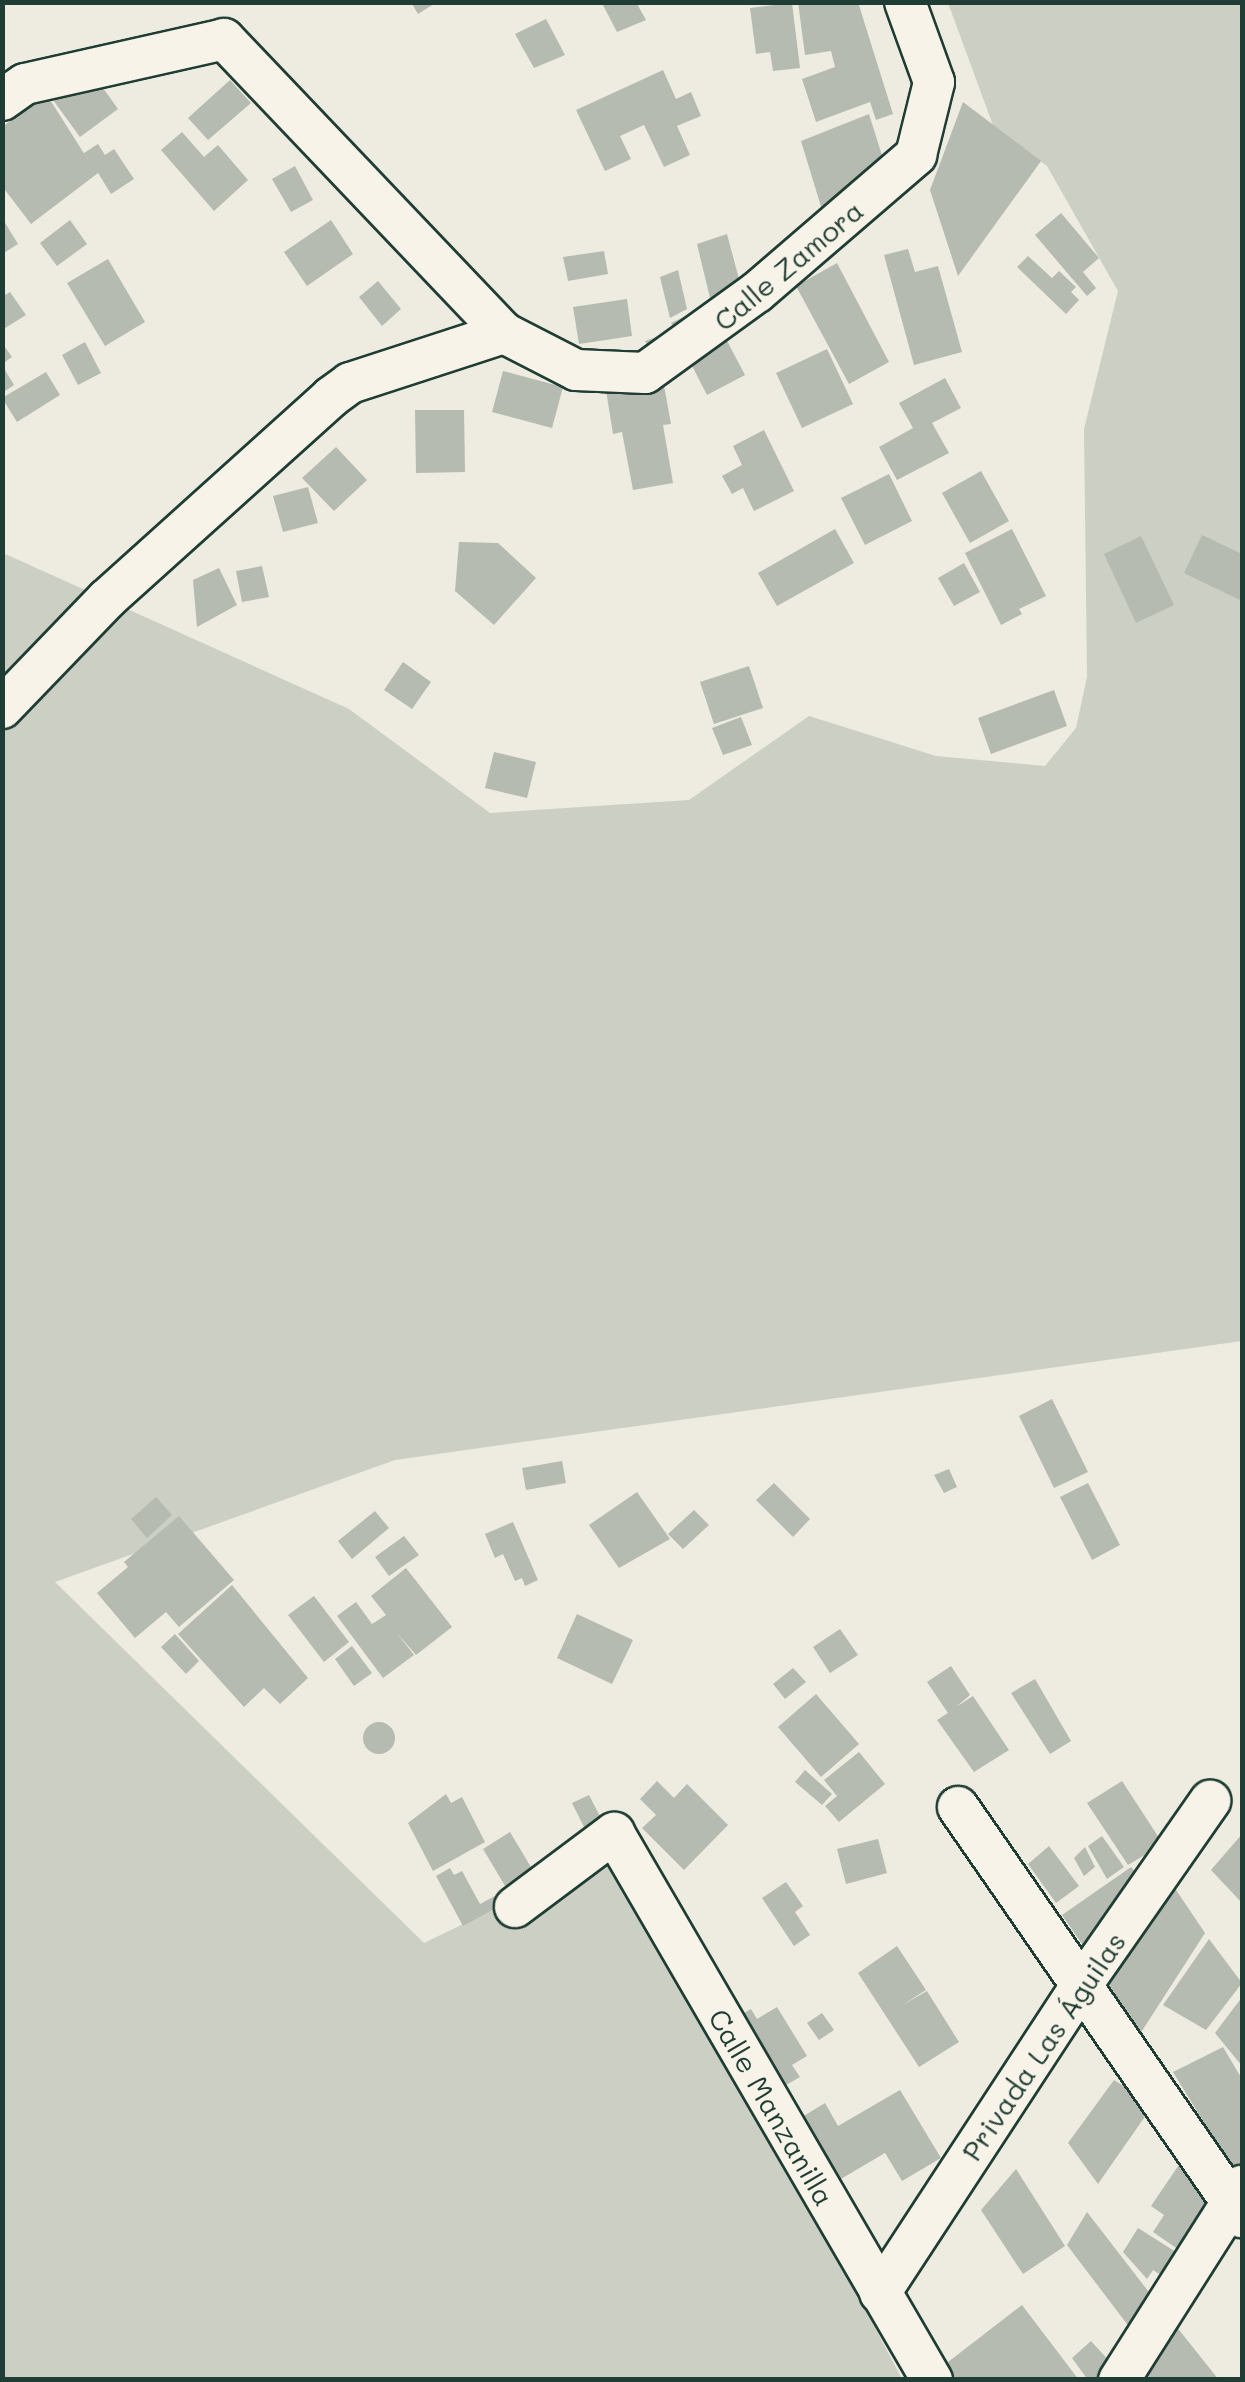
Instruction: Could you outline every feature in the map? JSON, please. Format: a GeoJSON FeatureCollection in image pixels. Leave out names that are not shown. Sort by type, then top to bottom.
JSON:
{"type":"FeatureCollection","features":[{"type":"Feature","properties":{"kind":"street","name":"Calle Zamora"},"geometry":{"type":"LineString","coordinates":[[2,100],[25,84],[224,39],[504,333],[576,370],[645,373],[705,333],[820,241],[916,155],[934,82],[906,2]]}},
{"type":"Feature","properties":{"kind":"street"},"geometry":{"type":"LineString","coordinates":[[2,708],[107,599],[350,383],[504,333]]}},
{"type":"Feature","properties":{"kind":"street","name":"Privada Las Águilas"},"geometry":{"type":"LineString","coordinates":[[880,2293],[1081,1986],[1210,1801]]}},
{"type":"Feature","properties":{"kind":"street"},"geometry":{"type":"LineString","coordinates":[[958,1807],[1081,1986],[1239,2202],[1119,2380]]}},
{"type":"Feature","properties":{"kind":"street","name":"Calle Manzanilla"},"geometry":{"type":"LineString","coordinates":[[515,1907],[614,1833],[932,2380]]}},
{"type":"Feature","properties":{"kind":"shaded area"},"geometry":{"type":"Polygon","coordinates":[[[948,3],[1242,3],[1242,1341],[395,1460],[55,1582],[424,1943],[623,1847],[902,2379],[3,2380],[3,553],[349,709],[490,813],[689,800],[809,716],[936,756],[1045,766],[1076,728],[1087,677],[1084,429],[1118,291],[1047,166],[994,128],[948,3]]]}},
{"type":"Feature","properties":{"kind":"building"},"geometry":{"type":"Polygon","coordinates":[[[411,2],[437,2],[418,14],[411,2]]]}},
{"type":"Feature","properties":{"kind":"building"},"geometry":{"type":"Polygon","coordinates":[[[636,2],[646,20],[617,32],[603,5],[636,2]]]}},
{"type":"Feature","properties":{"kind":"building"},"geometry":{"type":"Polygon","coordinates":[[[798,2],[858,2],[893,114],[876,120],[870,102],[816,122],[802,79],[835,67],[831,51],[805,55],[798,2]]]}},
{"type":"Feature","properties":{"kind":"building"},"geometry":{"type":"Polygon","coordinates":[[[792,3],[800,68],[773,71],[770,52],[756,54],[750,8],[792,3]]]}},
{"type":"Feature","properties":{"kind":"building"},"geometry":{"type":"Polygon","coordinates":[[[546,19],[565,55],[534,68],[515,34],[546,19]]]}},
{"type":"Feature","properties":{"kind":"building"},"geometry":{"type":"Polygon","coordinates":[[[663,70],[676,99],[691,92],[701,116],[677,126],[690,155],[664,167],[644,125],[620,136],[631,159],[605,171],[576,110],[663,70]]]}},
{"type":"Feature","properties":{"kind":"building"},"geometry":{"type":"Polygon","coordinates":[[[91,71],[118,109],[80,137],[53,100],[91,71]]]}},
{"type":"Feature","properties":{"kind":"building"},"geometry":{"type":"Polygon","coordinates":[[[230,80],[251,103],[208,140],[188,118],[230,80]]]}},
{"type":"Feature","properties":{"kind":"building"},"geometry":{"type":"Polygon","coordinates":[[[47,95],[92,166],[84,153],[98,144],[105,155],[114,149],[134,179],[111,194],[98,173],[31,224],[2,186],[2,127],[47,95]]]}},
{"type":"Feature","properties":{"kind":"building"},"geometry":{"type":"Polygon","coordinates":[[[963,102],[1041,161],[958,276],[930,190],[963,102]]]}},
{"type":"Feature","properties":{"kind":"building"},"geometry":{"type":"Polygon","coordinates":[[[869,114],[884,162],[823,213],[801,141],[869,114]]]}},
{"type":"Feature","properties":{"kind":"building"},"geometry":{"type":"Polygon","coordinates":[[[182,132],[204,157],[218,145],[248,180],[214,211],[161,150],[182,132]]]}},
{"type":"Feature","properties":{"kind":"building"},"geometry":{"type":"Polygon","coordinates":[[[295,166],[313,200],[291,212],[272,179],[295,166]]]}},
{"type":"Feature","properties":{"kind":"building"},"geometry":{"type":"Polygon","coordinates":[[[1061,213],[1099,258],[1083,272],[1096,288],[1087,296],[1035,235],[1061,213]]]}},
{"type":"Feature","properties":{"kind":"building"},"geometry":{"type":"Polygon","coordinates":[[[2,218],[18,244],[2,254],[2,218]]]}},
{"type":"Feature","properties":{"kind":"building"},"geometry":{"type":"Polygon","coordinates":[[[70,220],[87,244],[57,266],[40,243],[70,220]]]}},
{"type":"Feature","properties":{"kind":"building"},"geometry":{"type":"Polygon","coordinates":[[[331,220],[353,254],[307,286],[284,252],[331,220]]]}},
{"type":"Feature","properties":{"kind":"building"},"geometry":{"type":"Polygon","coordinates":[[[727,234],[739,279],[710,298],[697,244],[727,234]]]}},
{"type":"Feature","properties":{"kind":"building"},"geometry":{"type":"Polygon","coordinates":[[[908,249],[915,272],[938,266],[962,352],[914,365],[884,255],[908,249]]]}},
{"type":"Feature","properties":{"kind":"building"},"geometry":{"type":"Polygon","coordinates":[[[604,251],[608,274],[568,281],[563,257],[604,251]]]}},
{"type":"Feature","properties":{"kind":"building"},"geometry":{"type":"Polygon","coordinates":[[[1028,256],[1052,278],[1059,271],[1076,287],[1071,292],[1079,300],[1066,314],[1017,267],[1028,256]]]}},
{"type":"Feature","properties":{"kind":"building"},"geometry":{"type":"Polygon","coordinates":[[[108,259],[145,322],[105,346],[67,283],[108,259]]]}},
{"type":"Feature","properties":{"kind":"building"},"geometry":{"type":"Polygon","coordinates":[[[837,263],[889,362],[849,384],[796,286],[837,263]]]}},
{"type":"Feature","properties":{"kind":"building"},"geometry":{"type":"Polygon","coordinates":[[[678,270],[687,309],[670,318],[660,277],[678,270]]]}},
{"type":"Feature","properties":{"kind":"building"},"geometry":{"type":"Polygon","coordinates":[[[378,281],[401,309],[382,326],[359,297],[378,281]]]}},
{"type":"Feature","properties":{"kind":"building"},"geometry":{"type":"Polygon","coordinates":[[[10,292],[26,315],[2,330],[2,297],[10,292]]]}},
{"type":"Feature","properties":{"kind":"building"},"geometry":{"type":"Polygon","coordinates":[[[627,299],[632,336],[579,344],[573,307],[627,299]]]}},
{"type":"Feature","properties":{"kind":"building"},"geometry":{"type":"Polygon","coordinates":[[[692,313],[703,329],[653,356],[645,341],[676,330],[671,323],[692,313]]]}},
{"type":"Feature","properties":{"kind":"building"},"geometry":{"type":"Polygon","coordinates":[[[726,339],[745,375],[707,395],[688,358],[726,339]]]}},
{"type":"Feature","properties":{"kind":"building"},"geometry":{"type":"Polygon","coordinates":[[[85,342],[101,373],[78,385],[62,355],[85,342]]]}},
{"type":"Feature","properties":{"kind":"building"},"geometry":{"type":"Polygon","coordinates":[[[2,343],[12,357],[2,364],[2,343]]]}},
{"type":"Feature","properties":{"kind":"building"},"geometry":{"type":"Polygon","coordinates":[[[827,349],[853,404],[802,428],[776,373],[827,349]]]}},
{"type":"Feature","properties":{"kind":"building"},"geometry":{"type":"Polygon","coordinates":[[[5,370],[14,385],[2,393],[2,372],[5,370]]]}},
{"type":"Feature","properties":{"kind":"building"},"geometry":{"type":"Polygon","coordinates":[[[503,371],[563,387],[552,428],[492,412],[503,371]]]}},
{"type":"Feature","properties":{"kind":"building"},"geometry":{"type":"Polygon","coordinates":[[[46,372],[60,395],[17,422],[2,398],[46,372]]]}},
{"type":"Feature","properties":{"kind":"building"},"geometry":{"type":"Polygon","coordinates":[[[945,378],[961,408],[932,423],[949,453],[897,480],[879,447],[913,428],[899,403],[945,378]]]}},
{"type":"Feature","properties":{"kind":"building"},"geometry":{"type":"Polygon","coordinates":[[[663,380],[671,424],[663,425],[673,483],[633,490],[622,432],[613,434],[606,390],[663,380]]]}},
{"type":"Feature","properties":{"kind":"building"},"geometry":{"type":"Polygon","coordinates":[[[415,410],[464,410],[465,472],[416,473],[415,410]]]}},
{"type":"Feature","properties":{"kind":"building"},"geometry":{"type":"Polygon","coordinates":[[[764,430],[794,491],[754,511],[743,488],[732,494],[722,476],[742,465],[733,446],[764,430]]]}},
{"type":"Feature","properties":{"kind":"building"},"geometry":{"type":"Polygon","coordinates":[[[336,447],[367,480],[334,511],[302,478],[336,447]]]}},
{"type":"Feature","properties":{"kind":"building"},"geometry":{"type":"Polygon","coordinates":[[[981,471],[1009,521],[970,543],[942,493],[981,471]]]}},
{"type":"Feature","properties":{"kind":"building"},"geometry":{"type":"Polygon","coordinates":[[[889,474],[912,521],[865,545],[841,498],[889,474]]]}},
{"type":"Feature","properties":{"kind":"building"},"geometry":{"type":"Polygon","coordinates":[[[308,487],[318,523],[283,532],[273,496],[308,487]]]}},
{"type":"Feature","properties":{"kind":"building"},"geometry":{"type":"Polygon","coordinates":[[[835,529],[854,563],[777,606],[758,573],[835,529]]]}},
{"type":"Feature","properties":{"kind":"building"},"geometry":{"type":"Polygon","coordinates":[[[1012,529],[1046,596],[1019,609],[1022,614],[1001,625],[965,553],[1012,529]]]}},
{"type":"Feature","properties":{"kind":"building"},"geometry":{"type":"Polygon","coordinates":[[[1202,535],[1242,554],[1242,601],[1184,573],[1202,535]]]}},
{"type":"Feature","properties":{"kind":"building"},"geometry":{"type":"Polygon","coordinates":[[[1141,536],[1174,605],[1136,623],[1104,554],[1141,536]]]}},
{"type":"Feature","properties":{"kind":"building"},"geometry":{"type":"Polygon","coordinates":[[[459,542],[498,543],[536,578],[494,625],[455,591],[459,542]]]}},
{"type":"Feature","properties":{"kind":"building"},"geometry":{"type":"Polygon","coordinates":[[[964,563],[980,592],[954,606],[938,578],[964,563]]]}},
{"type":"Feature","properties":{"kind":"building"},"geometry":{"type":"Polygon","coordinates":[[[262,566],[269,597],[242,602],[236,571],[262,566]]]}},
{"type":"Feature","properties":{"kind":"building"},"geometry":{"type":"Polygon","coordinates":[[[219,568],[237,605],[197,627],[193,580],[219,568]]]}},
{"type":"Feature","properties":{"kind":"building"},"geometry":{"type":"Polygon","coordinates":[[[403,662],[431,682],[412,709],[384,690],[403,662]]]}},
{"type":"Feature","properties":{"kind":"building"},"geometry":{"type":"Polygon","coordinates":[[[749,666],[763,708],[714,724],[700,682],[749,666]]]}},
{"type":"Feature","properties":{"kind":"building"},"geometry":{"type":"Polygon","coordinates":[[[1054,690],[1067,726],[991,754],[978,718],[1054,690]]]}},
{"type":"Feature","properties":{"kind":"building"},"geometry":{"type":"Polygon","coordinates":[[[741,717],[752,745],[723,755],[712,728],[741,717]]]}},
{"type":"Feature","properties":{"kind":"building"},"geometry":{"type":"Polygon","coordinates":[[[494,752],[536,762],[527,798],[485,788],[494,752]]]}},
{"type":"Feature","properties":{"kind":"building"},"geometry":{"type":"Polygon","coordinates":[[[1052,1399],[1088,1472],[1054,1488],[1019,1416],[1052,1399]]]}},
{"type":"Feature","properties":{"kind":"building"},"geometry":{"type":"Polygon","coordinates":[[[562,1461],[566,1483],[526,1490],[522,1468],[562,1461]]]}},
{"type":"Feature","properties":{"kind":"building"},"geometry":{"type":"Polygon","coordinates":[[[949,1469],[957,1487],[944,1493],[934,1475],[949,1469]]]}},
{"type":"Feature","properties":{"kind":"building"},"geometry":{"type":"Polygon","coordinates":[[[774,1483],[810,1519],[793,1537],[756,1500],[774,1483]]]}},
{"type":"Feature","properties":{"kind":"building"},"geometry":{"type":"Polygon","coordinates":[[[1088,1483],[1120,1545],[1092,1560],[1060,1497],[1088,1483]]]}},
{"type":"Feature","properties":{"kind":"building"},"geometry":{"type":"Polygon","coordinates":[[[637,1492],[670,1539],[619,1568],[589,1525],[637,1492]]]}},
{"type":"Feature","properties":{"kind":"building"},"geometry":{"type":"Polygon","coordinates":[[[156,1497],[172,1515],[147,1538],[131,1519],[156,1497]]]}},
{"type":"Feature","properties":{"kind":"building"},"geometry":{"type":"Polygon","coordinates":[[[694,1510],[709,1525],[683,1549],[668,1534],[694,1510]]]}},
{"type":"Feature","properties":{"kind":"building"},"geometry":{"type":"Polygon","coordinates":[[[375,1511],[389,1528],[352,1559],[338,1541],[375,1511]]]}},
{"type":"Feature","properties":{"kind":"building"},"geometry":{"type":"Polygon","coordinates":[[[179,1516],[234,1580],[179,1627],[166,1612],[135,1638],[97,1593],[128,1567],[124,1562],[179,1516]]]}},
{"type":"Feature","properties":{"kind":"building"},"geometry":{"type":"Polygon","coordinates":[[[513,1522],[538,1580],[525,1586],[522,1578],[515,1581],[503,1554],[495,1558],[485,1534],[513,1522]]]}},
{"type":"Feature","properties":{"kind":"building"},"geometry":{"type":"Polygon","coordinates":[[[404,1536],[419,1555],[389,1576],[375,1557],[404,1536]]]}},
{"type":"Feature","properties":{"kind":"building"},"geometry":{"type":"Polygon","coordinates":[[[406,1568],[452,1627],[416,1655],[397,1633],[414,1655],[383,1678],[337,1616],[356,1602],[372,1624],[386,1615],[371,1596],[406,1568]]]}},
{"type":"Feature","properties":{"kind":"building"},"geometry":{"type":"Polygon","coordinates":[[[232,1585],[308,1678],[280,1704],[264,1688],[244,1707],[178,1634],[232,1585]]]}},
{"type":"Feature","properties":{"kind":"building"},"geometry":{"type":"Polygon","coordinates":[[[314,1596],[349,1642],[324,1662],[288,1615],[314,1596]]]}},
{"type":"Feature","properties":{"kind":"building"},"geometry":{"type":"Polygon","coordinates":[[[577,1614],[633,1640],[612,1684],[557,1658],[577,1614]]]}},
{"type":"Feature","properties":{"kind":"building"},"geometry":{"type":"Polygon","coordinates":[[[840,1629],[858,1655],[830,1673],[813,1647],[840,1629]]]}},
{"type":"Feature","properties":{"kind":"building"},"geometry":{"type":"Polygon","coordinates":[[[175,1634],[199,1661],[186,1674],[161,1647],[175,1634]]]}},
{"type":"Feature","properties":{"kind":"building"},"geometry":{"type":"Polygon","coordinates":[[[352,1646],[372,1673],[354,1686],[335,1659],[352,1646]]]}},
{"type":"Feature","properties":{"kind":"building"},"geometry":{"type":"Polygon","coordinates":[[[951,1666],[970,1695],[956,1707],[973,1696],[1009,1750],[974,1772],[937,1720],[948,1713],[927,1682],[951,1666]]]}},
{"type":"Feature","properties":{"kind":"building"},"geometry":{"type":"Polygon","coordinates":[[[793,1668],[806,1682],[785,1699],[773,1684],[793,1668]]]}},
{"type":"Feature","properties":{"kind":"building"},"geometry":{"type":"Polygon","coordinates":[[[1035,1679],[1071,1741],[1050,1754],[1011,1693],[1035,1679]]]}},
{"type":"Feature","properties":{"kind":"building"},"geometry":{"type":"Polygon","coordinates":[[[816,1694],[859,1744],[821,1777],[778,1727],[816,1694]]]}},
{"type":"Feature","properties":{"kind":"building"},"geometry":{"type":"Polygon","coordinates":[[[379,1722],[390,1727],[395,1738],[390,1749],[379,1754],[368,1749],[363,1738],[368,1727],[379,1722]]]}},
{"type":"Feature","properties":{"kind":"building"},"geometry":{"type":"Polygon","coordinates":[[[859,1752],[885,1784],[839,1822],[825,1806],[837,1796],[824,1780],[859,1752]]]}},
{"type":"Feature","properties":{"kind":"building"},"geometry":{"type":"Polygon","coordinates":[[[805,1770],[832,1794],[822,1805],[795,1782],[805,1770]]]}},
{"type":"Feature","properties":{"kind":"building"},"geometry":{"type":"Polygon","coordinates":[[[657,1781],[674,1798],[687,1784],[728,1825],[684,1870],[642,1828],[656,1815],[640,1799],[657,1781]]]}},
{"type":"Feature","properties":{"kind":"building"},"geometry":{"type":"Polygon","coordinates":[[[1122,1781],[1163,1844],[1128,1865],[1087,1803],[1122,1781]]]}},
{"type":"Feature","properties":{"kind":"building"},"geometry":{"type":"Polygon","coordinates":[[[446,1794],[451,1803],[462,1797],[485,1842],[433,1871],[408,1823],[446,1794]]]}},
{"type":"Feature","properties":{"kind":"building"},"geometry":{"type":"Polygon","coordinates":[[[589,1795],[606,1828],[589,1837],[572,1803],[589,1795]]]}},
{"type":"Feature","properties":{"kind":"building"},"geometry":{"type":"Polygon","coordinates":[[[510,1832],[538,1879],[511,1896],[483,1849],[510,1832]]]}},
{"type":"Feature","properties":{"kind":"building"},"geometry":{"type":"Polygon","coordinates":[[[1242,1834],[1242,1903],[1211,1870],[1242,1834]]]}},
{"type":"Feature","properties":{"kind":"building"},"geometry":{"type":"Polygon","coordinates":[[[1102,1836],[1124,1867],[1107,1879],[1088,1846],[1102,1836]]]}},
{"type":"Feature","properties":{"kind":"building"},"geometry":{"type":"Polygon","coordinates":[[[878,1839],[887,1873],[846,1884],[837,1849],[878,1839]]]}},
{"type":"Feature","properties":{"kind":"building"},"geometry":{"type":"Polygon","coordinates":[[[1049,1846],[1079,1886],[1056,1903],[1028,1864],[1049,1846]]]}},
{"type":"Feature","properties":{"kind":"building"},"geometry":{"type":"Polygon","coordinates":[[[1085,1847],[1095,1867],[1084,1876],[1074,1858],[1085,1847]]]}},
{"type":"Feature","properties":{"kind":"building"},"geometry":{"type":"Polygon","coordinates":[[[1131,1867],[1143,1881],[1089,1954],[1062,1915],[1131,1867]]]}},
{"type":"Feature","properties":{"kind":"building"},"geometry":{"type":"Polygon","coordinates":[[[450,1868],[454,1875],[462,1871],[480,1904],[506,1890],[511,1900],[463,1926],[436,1876],[450,1868]]]}},
{"type":"Feature","properties":{"kind":"building"},"geometry":{"type":"Polygon","coordinates":[[[786,1882],[803,1906],[795,1912],[810,1935],[794,1946],[762,1898],[786,1882]]]}},
{"type":"Feature","properties":{"kind":"building"},"geometry":{"type":"Polygon","coordinates":[[[1174,1887],[1205,1933],[1140,2034],[1108,1983],[1174,1887]]]}},
{"type":"Feature","properties":{"kind":"building"},"geometry":{"type":"Polygon","coordinates":[[[1209,1939],[1242,1983],[1206,2030],[1163,2005],[1209,1939]]]}},
{"type":"Feature","properties":{"kind":"building"},"geometry":{"type":"Polygon","coordinates":[[[897,1946],[926,1990],[901,2006],[927,1991],[959,2042],[919,2067],[858,1973],[897,1946]]]}},
{"type":"Feature","properties":{"kind":"building"},"geometry":{"type":"Polygon","coordinates":[[[1242,1997],[1242,2066],[1215,2033],[1242,1997]]]}},
{"type":"Feature","properties":{"kind":"building"},"geometry":{"type":"Polygon","coordinates":[[[777,2007],[807,2056],[792,2065],[800,2077],[779,2089],[736,2018],[751,2009],[757,2019],[777,2007]]]}},
{"type":"Feature","properties":{"kind":"building"},"geometry":{"type":"Polygon","coordinates":[[[822,2013],[834,2030],[819,2040],[807,2023],[822,2013]]]}},
{"type":"Feature","properties":{"kind":"building"},"geometry":{"type":"Polygon","coordinates":[[[1223,2047],[1242,2079],[1242,2166],[1236,2175],[1173,2072],[1223,2047]]]}},
{"type":"Feature","properties":{"kind":"building"},"geometry":{"type":"Polygon","coordinates":[[[1114,2080],[1153,2105],[1098,2184],[1068,2143],[1114,2080]]]}},
{"type":"Feature","properties":{"kind":"building"},"geometry":{"type":"Polygon","coordinates":[[[900,2090],[941,2158],[902,2181],[885,2153],[834,2183],[797,2120],[825,2103],[838,2126],[900,2090]]]}},
{"type":"Feature","properties":{"kind":"building"},"geometry":{"type":"Polygon","coordinates":[[[1187,2153],[1220,2196],[1182,2252],[1153,2232],[1164,2215],[1151,2206],[1187,2153]]]}},
{"type":"Feature","properties":{"kind":"building"},"geometry":{"type":"Polygon","coordinates":[[[1016,2169],[1065,2246],[1023,2274],[981,2210],[1016,2169]]]}},
{"type":"Feature","properties":{"kind":"building"},"geometry":{"type":"Polygon","coordinates":[[[1087,2212],[1155,2300],[1133,2332],[1067,2245],[1087,2212]]]}},
{"type":"Feature","properties":{"kind":"building"},"geometry":{"type":"Polygon","coordinates":[[[1138,2228],[1187,2259],[1173,2283],[1153,2270],[1147,2279],[1123,2252],[1138,2228]]]}},
{"type":"Feature","properties":{"kind":"building"},"geometry":{"type":"Polygon","coordinates":[[[1022,2305],[1079,2380],[947,2380],[939,2369],[1022,2305]]]}},
{"type":"Feature","properties":{"kind":"building"},"geometry":{"type":"Polygon","coordinates":[[[1164,2311],[1219,2380],[1151,2380],[1133,2357],[1164,2311]]]}},
{"type":"Feature","properties":{"kind":"building"},"geometry":{"type":"Polygon","coordinates":[[[1091,2341],[1112,2364],[1098,2380],[1088,2380],[1072,2358],[1091,2341]]]}}]}
